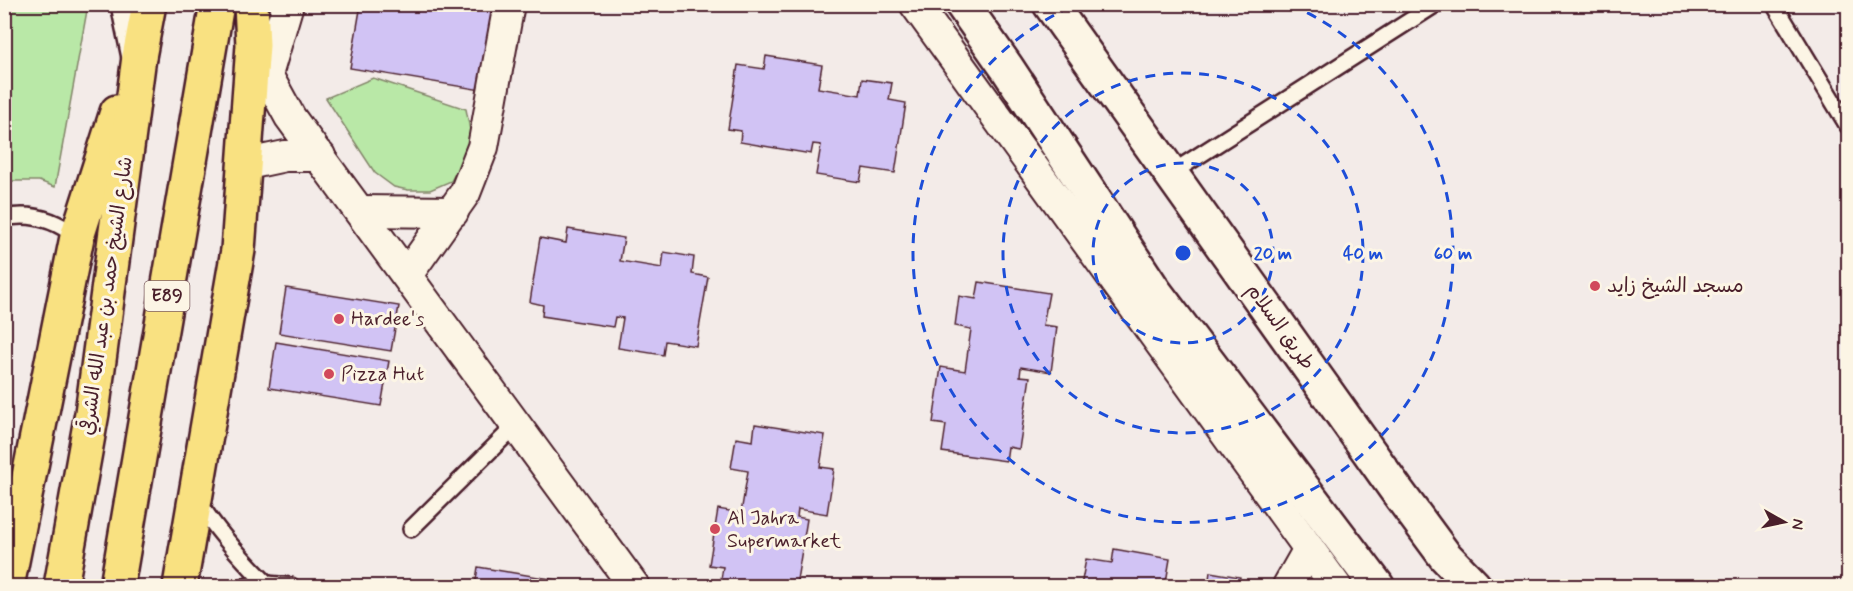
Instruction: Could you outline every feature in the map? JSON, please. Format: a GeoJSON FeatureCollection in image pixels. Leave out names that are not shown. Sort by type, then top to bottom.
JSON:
{"type":"FeatureCollection","features":[{"type":"Feature","properties":{"kind":"highway","name":"شارع الشيخ حمد بن عبد الله الشرقي"},"geometry":{"type":"LineString","coordinates":[[61,586],[92,413],[139,57],[149,4]]}},
{"type":"Feature","properties":{"kind":"highway","name":"E89"},"geometry":{"type":"LineString","coordinates":[[117,586],[217,4]]}},
{"type":"Feature","properties":{"kind":"highway"},"geometry":{"type":"LineString","coordinates":[[180,586],[238,250],[253,45],[251,4]]}},
{"type":"Feature","properties":{"kind":"highway"},"geometry":{"type":"LineString","coordinates":[[7,586],[77,237],[117,113],[139,57]]}},
{"type":"Feature","properties":{"kind":"main road"},"geometry":{"type":"LineString","coordinates":[[128,4],[139,57]]}},
{"type":"Feature","properties":{"kind":"main road"},"geometry":{"type":"LineString","coordinates":[[962,4],[1155,292],[1377,586]]}},
{"type":"Feature","properties":{"kind":"main road","name":"طريق السلام"},"geometry":{"type":"LineString","coordinates":[[1050,4],[1424,528],[1445,556],[1474,586]]}},
{"type":"Feature","properties":{"kind":"street"},"geometry":{"type":"LineString","coordinates":[[267,75],[288,4]]}},
{"type":"Feature","properties":{"kind":"street"},"geometry":{"type":"LineString","coordinates":[[407,275],[465,193],[483,147],[509,4]]}},
{"type":"Feature","properties":{"kind":"street"},"geometry":{"type":"LineString","coordinates":[[915,4],[1336,586]]}},
{"type":"Feature","properties":{"kind":"street"},"geometry":{"type":"LineString","coordinates":[[253,45],[290,117],[629,579]]}},
{"type":"Feature","properties":{"kind":"street"},"geometry":{"type":"LineString","coordinates":[[960,69],[1007,68]]}},
{"type":"Feature","properties":{"kind":"street"},"geometry":{"type":"LineString","coordinates":[[243,165],[285,156],[320,156]]}},
{"type":"Feature","properties":{"kind":"street"},"geometry":{"type":"LineString","coordinates":[[360,211],[453,212]]}},
{"type":"Feature","properties":{"kind":"street"},"geometry":{"type":"LineString","coordinates":[[1288,586],[1310,549]]}},
{"type":"Feature","properties":{"kind":"lane"},"geometry":{"type":"LineString","coordinates":[[1170,174],[1436,4]]}},
{"type":"Feature","properties":{"kind":"lane"},"geometry":{"type":"LineString","coordinates":[[1774,4],[1848,126]]}},
{"type":"Feature","properties":{"kind":"lane"},"geometry":{"type":"LineString","coordinates":[[4,218],[29,216],[44,219],[56,223],[77,237]]}},
{"type":"Feature","properties":{"kind":"lane"},"geometry":{"type":"LineString","coordinates":[[411,529],[517,424]]}},
{"type":"Feature","properties":{"kind":"lane"},"geometry":{"type":"LineString","coordinates":[[195,497],[221,535],[267,585]]}},
{"type":"Feature","properties":{"kind":"lane"},"geometry":{"type":"LineString","coordinates":[[246,586],[291,586]]}},
{"type":"Feature","properties":{"kind":"green space"},"geometry":{"type":"Polygon","coordinates":[[[4,5],[88,5],[55,187],[39,181],[5,181],[4,5]]]}},
{"type":"Feature","properties":{"kind":"green space"},"geometry":{"type":"Polygon","coordinates":[[[373,78],[466,109],[471,135],[464,157],[451,181],[430,190],[408,190],[394,187],[375,173],[326,98],[373,78]]]}},
{"type":"Feature","properties":{"kind":"building"},"geometry":{"type":"Polygon","coordinates":[[[361,4],[495,4],[481,90],[350,68],[361,4]]]}},
{"type":"Feature","properties":{"kind":"building"},"geometry":{"type":"Polygon","coordinates":[[[766,56],[822,65],[818,88],[860,95],[862,79],[892,83],[889,100],[906,103],[895,173],[863,168],[860,182],[816,175],[821,145],[813,144],[811,154],[740,142],[741,131],[728,129],[738,65],[764,69],[766,56]]]}},
{"type":"Feature","properties":{"kind":"building"},"geometry":{"type":"Polygon","coordinates":[[[568,229],[624,238],[620,261],[662,268],[664,252],[694,257],[692,274],[708,277],[696,346],[665,341],[663,355],[618,348],[623,318],[615,317],[613,327],[542,316],[543,305],[530,302],[540,238],[566,243],[568,229]]]}},
{"type":"Feature","properties":{"kind":"building"},"geometry":{"type":"Polygon","coordinates":[[[979,282],[1049,293],[1043,325],[1057,327],[1051,372],[1021,367],[1020,376],[1030,377],[1019,449],[1008,447],[1006,461],[942,452],[946,425],[933,423],[941,367],[965,371],[971,329],[955,326],[959,296],[976,299],[979,282]]]}},
{"type":"Feature","properties":{"kind":"building","name":"Hardee's"},"geometry":{"type":"Polygon","coordinates":[[[286,288],[399,306],[391,351],[279,333],[286,288]]]}},
{"type":"Feature","properties":{"kind":"building","name":"Pizza Hut"},"geometry":{"type":"Polygon","coordinates":[[[276,342],[389,361],[381,406],[269,388],[276,342]]]}},
{"type":"Feature","properties":{"kind":"building"},"geometry":{"type":"Polygon","coordinates":[[[755,424],[825,435],[820,467],[834,469],[827,514],[798,509],[797,517],[807,519],[796,586],[720,586],[723,567],[709,565],[718,509],[741,513],[748,471],[731,468],[736,438],[753,441],[755,424]]]}},
{"type":"Feature","properties":{"kind":"building"},"geometry":{"type":"Polygon","coordinates":[[[1114,549],[1170,559],[1166,582],[1193,586],[1081,586],[1086,559],[1112,563],[1114,549]]]}},
{"type":"Feature","properties":{"kind":"building"},"geometry":{"type":"Polygon","coordinates":[[[478,567],[562,581],[596,586],[475,586],[478,567]]]}},
{"type":"Feature","properties":{"kind":"building"},"geometry":{"type":"Polygon","coordinates":[[[1210,572],[1240,577],[1238,586],[1208,586],[1210,572]]]}},
{"type":"Feature","properties":{"kind":"place","name":"مسجد الشيخ زايد"},"geometry":{"type":"Point","coordinates":[1595,286]}},
{"type":"Feature","properties":{"kind":"place","name":"Hardee's"},"geometry":{"type":"Point","coordinates":[339,319]}},
{"type":"Feature","properties":{"kind":"place","name":"Pizza Hut"},"geometry":{"type":"Point","coordinates":[329,374]}},
{"type":"Feature","properties":{"kind":"place","name":"Al Jahra Supermarket"},"geometry":{"type":"Point","coordinates":[715,529]}}]}
